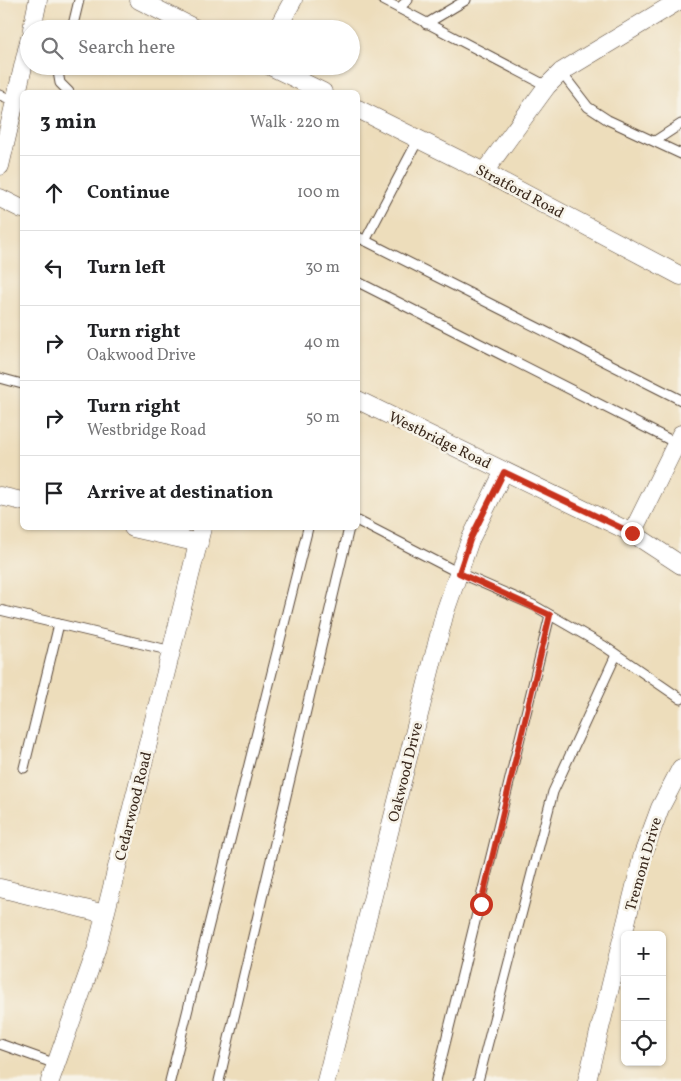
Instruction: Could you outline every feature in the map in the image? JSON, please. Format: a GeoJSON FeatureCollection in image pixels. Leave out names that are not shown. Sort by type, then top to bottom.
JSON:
{"type":"FeatureCollection","features":[{"type":"Feature","properties":{"kind":"street"},"geometry":{"type":"LineString","coordinates":[[34,20],[38,0]]}},
{"type":"Feature","properties":{"kind":"street"},"geometry":{"type":"LineString","coordinates":[[139,0],[178,20]]}},
{"type":"Feature","properties":{"kind":"street"},"geometry":{"type":"LineString","coordinates":[[282,20],[294,0]]}},
{"type":"Feature","properties":{"kind":"street"},"geometry":{"type":"LineString","coordinates":[[484,172],[547,86],[561,72],[680,0]]}},
{"type":"Feature","properties":{"kind":"street"},"geometry":{"type":"LineString","coordinates":[[1,157],[7,98],[20,64]]}},
{"type":"Feature","properties":{"kind":"street"},"geometry":{"type":"LineString","coordinates":[[288,75],[319,90]]}},
{"type":"Feature","properties":{"kind":"street","name":"Stratford Road"},"geometry":{"type":"LineString","coordinates":[[360,111],[484,172],[681,276]]}},
{"type":"Feature","properties":{"kind":"street"},"geometry":{"type":"LineString","coordinates":[[0,198],[20,208]]}},
{"type":"Feature","properties":{"kind":"street","name":"Westbridge Road"},"geometry":{"type":"LineString","coordinates":[[360,401],[632,533],[681,565]]}},
{"type":"Feature","properties":{"kind":"street"},"geometry":{"type":"LineString","coordinates":[[632,533],[679,440]]}},
{"type":"Feature","properties":{"kind":"street","name":"Oakwood Drive"},"geometry":{"type":"LineString","coordinates":[[326,1081],[443,621],[470,540],[504,472]]}},
{"type":"Feature","properties":{"kind":"street"},"geometry":{"type":"LineString","coordinates":[[0,496],[20,501]]}},
{"type":"Feature","properties":{"kind":"street"},"geometry":{"type":"LineString","coordinates":[[152,530],[200,535]]}},
{"type":"Feature","properties":{"kind":"street","name":"Cedarwood Road"},"geometry":{"type":"LineString","coordinates":[[50,1081],[96,951],[200,535]]}},
{"type":"Feature","properties":{"kind":"street","name":"Tremont Drive"},"geometry":{"type":"LineString","coordinates":[[587,1081],[644,854],[660,808],[681,768]]}},
{"type":"Feature","properties":{"kind":"street"},"geometry":{"type":"LineString","coordinates":[[0,888],[105,914]]}},
{"type":"Feature","properties":{"kind":"lane"},"geometry":{"type":"LineString","coordinates":[[74,20],[80,0]]}},
{"type":"Feature","properties":{"kind":"lane"},"geometry":{"type":"LineString","coordinates":[[383,0],[547,86]]}},
{"type":"Feature","properties":{"kind":"lane"},"geometry":{"type":"LineString","coordinates":[[398,8],[408,0]]}},
{"type":"Feature","properties":{"kind":"lane"},"geometry":{"type":"LineString","coordinates":[[426,24],[466,0]]}},
{"type":"Feature","properties":{"kind":"lane"},"geometry":{"type":"LineString","coordinates":[[561,72],[588,107],[608,120],[681,154]]}},
{"type":"Feature","properties":{"kind":"lane"},"geometry":{"type":"LineString","coordinates":[[59,75],[60,83],[68,90]]}},
{"type":"Feature","properties":{"kind":"lane"},"geometry":{"type":"LineString","coordinates":[[655,141],[681,124]]}},
{"type":"Feature","properties":{"kind":"lane"},"geometry":{"type":"LineString","coordinates":[[418,140],[361,239],[681,400]]}},
{"type":"Feature","properties":{"kind":"lane"},"geometry":{"type":"LineString","coordinates":[[360,283],[679,440]]}},
{"type":"Feature","properties":{"kind":"lane"},"geometry":{"type":"LineString","coordinates":[[0,378],[20,383]]}},
{"type":"Feature","properties":{"kind":"lane"},"geometry":{"type":"LineString","coordinates":[[360,522],[459,573],[550,615],[616,655],[681,700]]}},
{"type":"Feature","properties":{"kind":"lane"},"geometry":{"type":"LineString","coordinates":[[170,1081],[308,530]]}},
{"type":"Feature","properties":{"kind":"lane"},"geometry":{"type":"LineString","coordinates":[[219,1081],[349,530]]}},
{"type":"Feature","properties":{"kind":"lane"},"geometry":{"type":"LineString","coordinates":[[0,611],[172,651]]}},
{"type":"Feature","properties":{"kind":"lane"},"geometry":{"type":"LineString","coordinates":[[436,1081],[550,615]]}},
{"type":"Feature","properties":{"kind":"lane"},"geometry":{"type":"LineString","coordinates":[[24,768],[59,624]]}},
{"type":"Feature","properties":{"kind":"lane"},"geometry":{"type":"LineString","coordinates":[[478,1081],[553,792],[616,655]]}},
{"type":"Feature","properties":{"kind":"lane"},"geometry":{"type":"LineString","coordinates":[[0,1044],[56,1064]]}},
{"type":"Feature","properties":{"kind":"route"},"geometry":{"type":"LineString","coordinates":[[481,904],[550,615],[533,605],[459,573],[470,540],[504,472],[632,533]]}}]}
